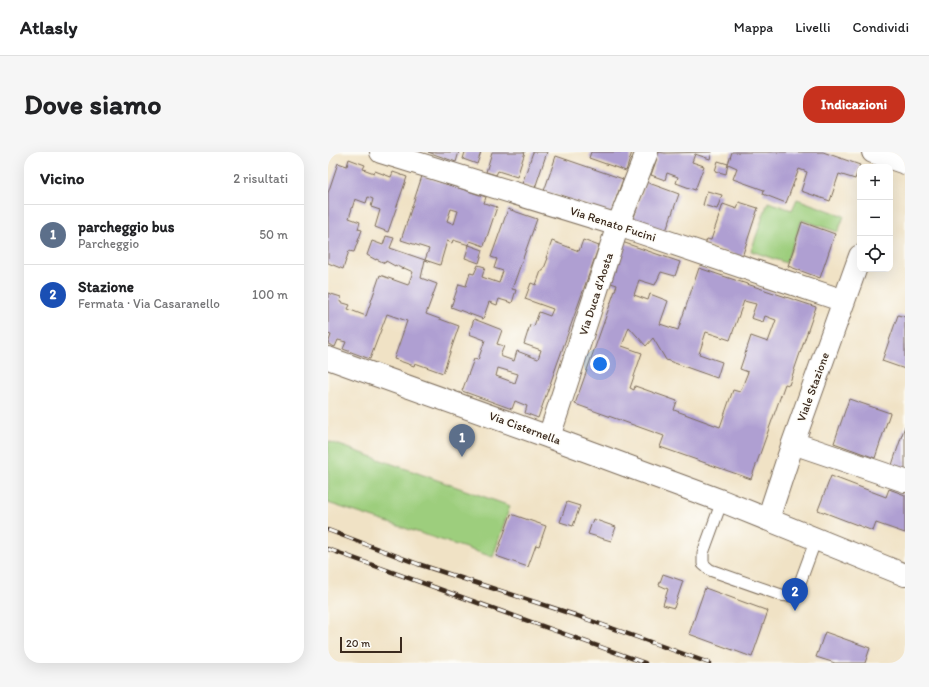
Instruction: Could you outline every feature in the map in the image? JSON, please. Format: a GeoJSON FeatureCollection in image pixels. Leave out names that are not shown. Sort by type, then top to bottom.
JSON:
{"type":"FeatureCollection","features":[{"type":"Feature","properties":{"kind":"street","name":"Via Renato Fucini"},"geometry":{"type":"LineString","coordinates":[[381,152],[618,225],[844,300]]}},
{"type":"Feature","properties":{"kind":"street","name":"Via Duca d'Aosta"},"geometry":{"type":"LineString","coordinates":[[549,437],[618,225],[647,152]]}},
{"type":"Feature","properties":{"kind":"street"},"geometry":{"type":"LineString","coordinates":[[873,152],[897,162]]}},
{"type":"Feature","properties":{"kind":"street","name":"Viale Stazione"},"geometry":{"type":"LineString","coordinates":[[768,519],[793,443],[857,264]]}},
{"type":"Feature","properties":{"kind":"street","name":"Via Cisternella"},"geometry":{"type":"LineString","coordinates":[[328,358],[722,500],[905,575]]}},
{"type":"Feature","properties":{"kind":"street"},"geometry":{"type":"LineString","coordinates":[[793,443],[905,481]]}},
{"type":"Feature","properties":{"kind":"lane"},"geometry":{"type":"LineString","coordinates":[[722,500],[703,553],[703,564],[710,570],[781,595],[791,595],[798,588],[816,539]]}},
{"type":"Feature","properties":{"kind":"green space"},"geometry":{"type":"Polygon","coordinates":[[[797,199],[844,216],[838,232],[802,220],[786,263],[751,251],[768,202],[792,210],[797,199]]]}},
{"type":"Feature","properties":{"kind":"green space"},"geometry":{"type":"Polygon","coordinates":[[[328,441],[510,506],[493,557],[328,503],[328,441]]]}},
{"type":"Feature","properties":{"kind":"building"},"geometry":{"type":"Polygon","coordinates":[[[428,152],[459,152],[456,162],[428,152]]]}},
{"type":"Feature","properties":{"kind":"building"},"geometry":{"type":"Polygon","coordinates":[[[465,152],[481,152],[477,164],[463,159],[465,152]]]}},
{"type":"Feature","properties":{"kind":"building"},"geometry":{"type":"Polygon","coordinates":[[[492,152],[525,152],[517,177],[498,171],[496,175],[486,172],[492,152]]]}},
{"type":"Feature","properties":{"kind":"building"},"geometry":{"type":"Polygon","coordinates":[[[533,152],[547,152],[535,188],[522,184],[533,152]]]}},
{"type":"Feature","properties":{"kind":"building"},"geometry":{"type":"Polygon","coordinates":[[[591,152],[632,152],[626,171],[589,158],[591,152]]]}},
{"type":"Feature","properties":{"kind":"building"},"geometry":{"type":"Polygon","coordinates":[[[657,152],[712,152],[710,159],[695,154],[692,162],[704,166],[695,190],[676,183],[678,177],[667,173],[665,180],[651,175],[657,158],[655,157],[657,152]]]}},
{"type":"Feature","properties":{"kind":"building"},"geometry":{"type":"Polygon","coordinates":[[[732,152],[823,152],[857,164],[855,179],[839,174],[830,201],[801,191],[807,172],[799,169],[786,203],[763,194],[764,190],[733,179],[737,168],[728,164],[732,152]]]}},
{"type":"Feature","properties":{"kind":"building"},"geometry":{"type":"Polygon","coordinates":[[[556,156],[623,179],[611,213],[544,191],[556,156]]]}},
{"type":"Feature","properties":{"kind":"building"},"geometry":{"type":"Polygon","coordinates":[[[349,159],[365,165],[363,169],[374,173],[375,171],[391,177],[393,172],[407,177],[388,232],[375,227],[380,210],[371,207],[373,199],[368,197],[366,203],[355,199],[349,218],[360,222],[358,229],[362,230],[354,252],[349,251],[343,269],[328,263],[328,193],[338,163],[347,166],[349,159]]]}},
{"type":"Feature","properties":{"kind":"building"},"geometry":{"type":"Polygon","coordinates":[[[718,161],[728,164],[726,174],[715,171],[718,161]]]}},
{"type":"Feature","properties":{"kind":"building"},"geometry":{"type":"Polygon","coordinates":[[[422,176],[486,197],[484,203],[497,207],[484,246],[470,241],[469,245],[453,240],[452,243],[447,241],[440,265],[425,260],[429,249],[401,240],[422,176]],[[451,209],[447,221],[454,224],[458,211],[451,209]]]}},
{"type":"Feature","properties":{"kind":"building"},"geometry":{"type":"Polygon","coordinates":[[[646,182],[679,194],[666,231],[633,220],[646,182]]]}},
{"type":"Feature","properties":{"kind":"building"},"geometry":{"type":"Polygon","coordinates":[[[707,191],[722,195],[717,209],[703,205],[707,191]]]}},
{"type":"Feature","properties":{"kind":"building"},"geometry":{"type":"Polygon","coordinates":[[[739,202],[758,208],[742,257],[705,244],[707,239],[711,240],[723,204],[737,209],[739,202]]]}},
{"type":"Feature","properties":{"kind":"building"},"geometry":{"type":"Polygon","coordinates":[[[508,209],[537,219],[512,289],[516,290],[512,303],[499,299],[497,305],[489,302],[483,319],[451,307],[459,284],[466,286],[470,273],[474,274],[478,265],[485,267],[482,277],[499,283],[503,271],[494,268],[497,259],[491,257],[508,209]]]}},
{"type":"Feature","properties":{"kind":"building"},"geometry":{"type":"Polygon","coordinates":[[[802,222],[835,234],[820,278],[788,266],[802,222]]]}},
{"type":"Feature","properties":{"kind":"building"},"geometry":{"type":"Polygon","coordinates":[[[386,236],[394,238],[390,248],[425,260],[421,278],[437,284],[426,314],[459,326],[443,373],[415,363],[414,366],[394,359],[407,321],[387,314],[370,359],[343,349],[346,342],[338,340],[335,347],[328,344],[331,335],[328,334],[328,293],[341,297],[340,302],[350,305],[348,309],[366,316],[380,275],[408,285],[413,272],[395,266],[386,261],[385,263],[376,260],[367,255],[372,241],[383,245],[386,236]]]}},
{"type":"Feature","properties":{"kind":"building"},"geometry":{"type":"Polygon","coordinates":[[[583,240],[599,246],[538,418],[525,413],[527,406],[515,401],[512,409],[462,391],[474,359],[478,360],[485,340],[469,334],[474,319],[502,330],[497,344],[504,346],[500,356],[514,361],[517,351],[538,359],[541,350],[524,344],[530,325],[534,326],[539,312],[550,316],[553,309],[525,299],[531,283],[536,285],[541,271],[543,271],[552,241],[579,251],[583,240]],[[498,368],[496,376],[515,383],[518,374],[498,368]]]}},
{"type":"Feature","properties":{"kind":"building"},"geometry":{"type":"Polygon","coordinates":[[[622,242],[680,262],[675,276],[661,272],[655,285],[639,280],[634,295],[648,300],[650,294],[668,301],[660,324],[678,330],[699,268],[816,307],[789,385],[785,384],[751,479],[660,447],[664,436],[575,404],[617,285],[611,283],[619,258],[617,257],[622,242]],[[744,301],[730,340],[706,332],[699,354],[722,362],[717,378],[666,360],[653,338],[646,346],[629,327],[622,346],[642,353],[630,388],[634,390],[635,386],[677,401],[674,410],[720,427],[733,390],[740,392],[748,372],[740,369],[751,336],[768,342],[776,320],[765,316],[763,322],[751,318],[756,304],[744,301]]]}},
{"type":"Feature","properties":{"kind":"building"},"geometry":{"type":"Polygon","coordinates":[[[469,245],[483,250],[479,263],[465,258],[469,245]]]}},
{"type":"Feature","properties":{"kind":"building"},"geometry":{"type":"Polygon","coordinates":[[[898,315],[905,317],[905,369],[882,361],[898,315]]]}},
{"type":"Feature","properties":{"kind":"building"},"geometry":{"type":"Polygon","coordinates":[[[849,399],[890,413],[875,458],[834,443],[849,399]]]}},
{"type":"Feature","properties":{"kind":"building"},"geometry":{"type":"Polygon","coordinates":[[[905,426],[905,470],[892,465],[905,426]]]}},
{"type":"Feature","properties":{"kind":"building"},"geometry":{"type":"Polygon","coordinates":[[[831,476],[886,497],[889,489],[905,495],[905,533],[876,523],[873,531],[818,510],[831,476]]]}},
{"type":"Feature","properties":{"kind":"building"},"geometry":{"type":"Polygon","coordinates":[[[567,502],[580,506],[573,526],[560,522],[567,502]]]}},
{"type":"Feature","properties":{"kind":"building"},"geometry":{"type":"Polygon","coordinates":[[[511,514],[546,526],[539,546],[536,545],[528,567],[496,556],[511,514]]]}},
{"type":"Feature","properties":{"kind":"building"},"geometry":{"type":"Polygon","coordinates":[[[593,519],[616,527],[611,541],[588,534],[593,519]]]}},
{"type":"Feature","properties":{"kind":"building"},"geometry":{"type":"Polygon","coordinates":[[[663,574],[683,581],[674,608],[663,605],[668,589],[659,585],[663,574]]]}},
{"type":"Feature","properties":{"kind":"building"},"geometry":{"type":"Polygon","coordinates":[[[705,588],[768,611],[752,657],[689,634],[705,588]]]}},
{"type":"Feature","properties":{"kind":"building"},"geometry":{"type":"Polygon","coordinates":[[[825,632],[870,648],[865,663],[835,663],[816,657],[825,632]]]}},
{"type":"Feature","properties":{"kind":"railway"},"geometry":{"type":"LineString","coordinates":[[328,530],[418,564],[575,615],[709,663]]}},
{"type":"Feature","properties":{"kind":"railway"},"geometry":{"type":"LineString","coordinates":[[328,549],[645,663]]}},
{"type":"Feature","properties":{"kind":"place","name":"parcheggio bus"},"geometry":{"type":"Point","coordinates":[462,457]}},
{"type":"Feature","properties":{"kind":"place","name":"Stazione"},"geometry":{"type":"Point","coordinates":[795,611]}}]}
